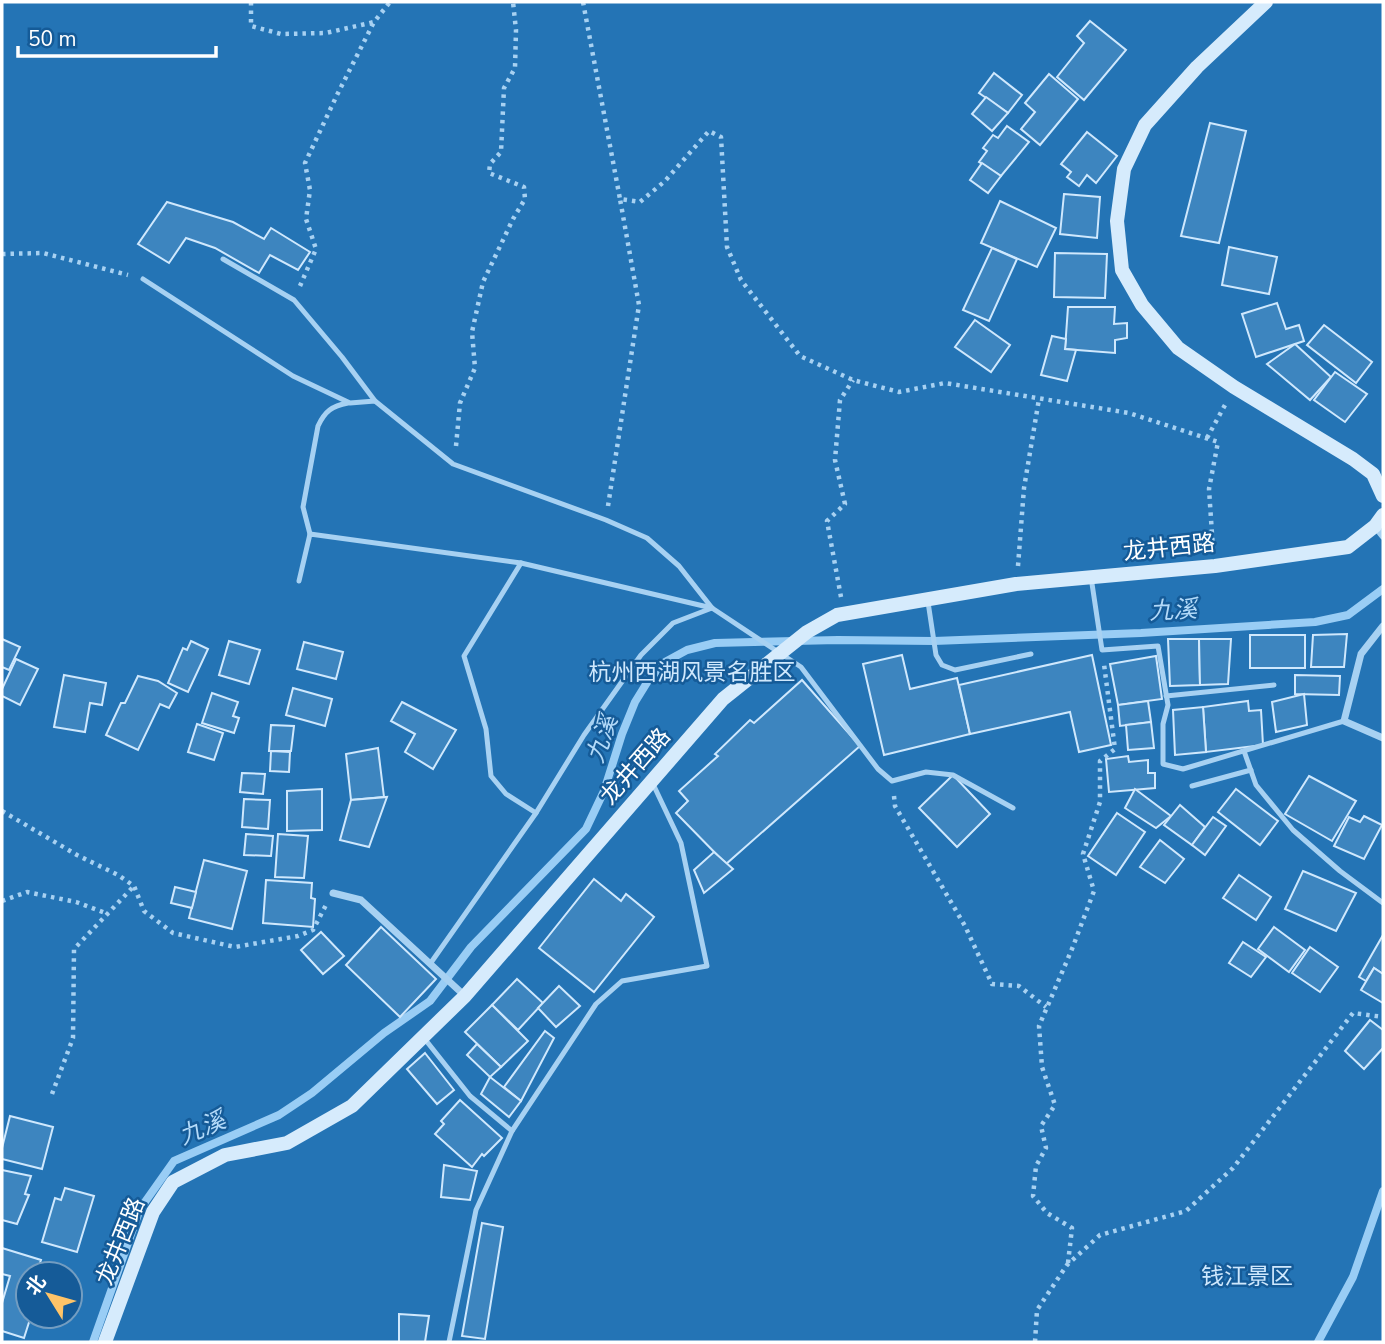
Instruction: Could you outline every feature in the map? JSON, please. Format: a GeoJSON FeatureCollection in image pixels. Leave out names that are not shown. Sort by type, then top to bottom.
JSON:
{"type":"FeatureCollection","features":[{"type":"Feature","properties":{"kind":"street"},"geometry":{"type":"LineString","coordinates":[[1266,2],[1197,67],[1145,125],[1124,169],[1117,221],[1122,270],[1142,305],[1178,348],[1234,387],[1373,474],[1383,496]]}},
{"type":"Feature","properties":{"kind":"street","name":"龙井西路"},"geometry":{"type":"LineString","coordinates":[[106,1342],[153,1212],[173,1182],[225,1155],[287,1143],[352,1105],[465,996],[723,699],[807,632],[837,615],[1016,584],[1215,566],[1348,547],[1381,525]]}},
{"type":"Feature","properties":{"kind":"street"},"geometry":{"type":"LineString","coordinates":[[1383,626],[1361,654],[1344,721],[1383,738]]}},
{"type":"Feature","properties":{"kind":"street"},"geometry":{"type":"LineString","coordinates":[[333,893],[361,900],[465,996]]}},
{"type":"Feature","properties":{"kind":"lane"},"geometry":{"type":"LineString","coordinates":[[223,259],[294,300],[375,401],[453,464],[606,520],[647,538],[680,566],[712,608],[802,667],[878,769],[892,781],[926,772],[953,775],[1013,808]]}},
{"type":"Feature","properties":{"kind":"lane"},"geometry":{"type":"LineString","coordinates":[[143,279],[293,376],[350,403]]}},
{"type":"Feature","properties":{"kind":"lane"},"geometry":{"type":"LineString","coordinates":[[299,581],[310,534],[303,508],[318,426],[324,414],[334,405],[375,401]]}},
{"type":"Feature","properties":{"kind":"lane"},"geometry":{"type":"LineString","coordinates":[[310,534],[521,564],[712,608]]}},
{"type":"Feature","properties":{"kind":"lane"},"geometry":{"type":"LineString","coordinates":[[521,564],[464,656],[486,729],[491,776],[506,794],[536,813]]}},
{"type":"Feature","properties":{"kind":"lane"},"geometry":{"type":"LineString","coordinates":[[1091,577],[1102,650],[1158,646],[1166,696],[1163,764],[1183,769],[1344,721]]}},
{"type":"Feature","properties":{"kind":"lane"},"geometry":{"type":"LineString","coordinates":[[928,599],[936,655],[942,666],[955,670],[1031,654]]}},
{"type":"Feature","properties":{"kind":"lane"},"geometry":{"type":"LineString","coordinates":[[430,964],[536,813],[584,735],[641,655],[673,623],[712,608]]}},
{"type":"Feature","properties":{"kind":"lane"},"geometry":{"type":"LineString","coordinates":[[1166,696],[1274,685]]}},
{"type":"Feature","properties":{"kind":"lane"},"geometry":{"type":"LineString","coordinates":[[1244,751],[1256,785],[1293,830],[1340,871],[1383,903]]}},
{"type":"Feature","properties":{"kind":"lane"},"geometry":{"type":"LineString","coordinates":[[1192,786],[1251,770]]}},
{"type":"Feature","properties":{"kind":"lane"},"geometry":{"type":"LineString","coordinates":[[449,1342],[475,1210],[512,1131],[596,1004],[622,981],[708,966],[681,843],[652,781]]}},
{"type":"Feature","properties":{"kind":"lane"},"geometry":{"type":"LineString","coordinates":[[424,1038],[470,1096],[512,1131]]}},
{"type":"Feature","properties":{"kind":"path"},"geometry":{"type":"LineString","coordinates":[[251,2],[251,26],[281,34],[326,33],[374,22]]}},
{"type":"Feature","properties":{"kind":"path"},"geometry":{"type":"LineString","coordinates":[[294,300],[316,249],[306,219],[310,190],[306,163],[374,22],[390,2]]}},
{"type":"Feature","properties":{"kind":"path"},"geometry":{"type":"LineString","coordinates":[[453,464],[460,403],[475,368],[472,332],[484,282],[513,219],[526,199],[524,187],[489,173],[490,164],[501,152],[504,88],[515,68],[516,30],[513,2]]}},
{"type":"Feature","properties":{"kind":"path"},"geometry":{"type":"LineString","coordinates":[[583,2],[639,305],[606,520]]}},
{"type":"Feature","properties":{"kind":"path"},"geometry":{"type":"LineString","coordinates":[[620,199],[640,202],[665,181],[709,131],[721,137],[727,247],[741,280],[800,356],[853,380],[899,391],[945,383],[1129,413],[1218,442],[1209,489],[1215,566]]}},
{"type":"Feature","properties":{"kind":"path"},"geometry":{"type":"LineString","coordinates":[[2,254],[43,253],[143,279]]}},
{"type":"Feature","properties":{"kind":"path"},"geometry":{"type":"LineString","coordinates":[[844,614],[827,521],[845,504],[835,460],[840,400],[853,380]]}},
{"type":"Feature","properties":{"kind":"path"},"geometry":{"type":"LineString","coordinates":[[1207,438],[1234,387]]}},
{"type":"Feature","properties":{"kind":"path"},"geometry":{"type":"LineString","coordinates":[[1016,584],[1024,488],[1039,399]]}},
{"type":"Feature","properties":{"kind":"path"},"geometry":{"type":"LineString","coordinates":[[1068,1263],[1072,1228],[1047,1213],[1033,1196],[1036,1166],[1046,1148],[1041,1126],[1055,1105],[1042,1067],[1038,1026],[1094,891],[1083,854],[1100,802],[1100,761],[1115,749],[1102,650]]}},
{"type":"Feature","properties":{"kind":"path"},"geometry":{"type":"LineString","coordinates":[[892,781],[895,806],[965,926],[992,984],[1019,986],[1046,1007]]}},
{"type":"Feature","properties":{"kind":"path"},"geometry":{"type":"LineString","coordinates":[[2,811],[134,886],[144,911],[173,933],[235,947],[298,936],[313,930],[333,893]]}},
{"type":"Feature","properties":{"kind":"path"},"geometry":{"type":"LineString","coordinates":[[52,1094],[73,1038],[74,949],[134,886]]}},
{"type":"Feature","properties":{"kind":"path"},"geometry":{"type":"LineString","coordinates":[[2,901],[27,892],[76,902],[108,914]]}},
{"type":"Feature","properties":{"kind":"path"},"geometry":{"type":"LineString","coordinates":[[1035,1342],[1037,1310],[1068,1263],[1100,1236],[1186,1211],[1233,1168],[1353,1013],[1383,1017]]}},
{"type":"Feature","properties":{"kind":"green space","name":"杭州西湖风景名胜区"},"geometry":{"type":"Polygon","coordinates":[[[2,2],[1383,2],[1383,1342],[2,1342],[2,2]]]}},
{"type":"Feature","properties":{"kind":"building"},"geometry":{"type":"Polygon","coordinates":[[[1090,21],[1126,50],[1084,100],[1057,77],[1084,43],[1077,36],[1090,21]]]}},
{"type":"Feature","properties":{"kind":"building"},"geometry":{"type":"Polygon","coordinates":[[[994,73],[1022,95],[1008,113],[979,93],[994,73]]]}},
{"type":"Feature","properties":{"kind":"building"},"geometry":{"type":"Polygon","coordinates":[[[1049,74],[1078,99],[1040,145],[1021,129],[1035,112],[1025,103],[1049,74]]]}},
{"type":"Feature","properties":{"kind":"building"},"geometry":{"type":"Polygon","coordinates":[[[986,97],[1008,113],[992,131],[972,114],[986,97]]]}},
{"type":"Feature","properties":{"kind":"building"},"geometry":{"type":"Polygon","coordinates":[[[1210,123],[1246,131],[1219,243],[1181,236],[1210,123]]]}},
{"type":"Feature","properties":{"kind":"building"},"geometry":{"type":"Polygon","coordinates":[[[1007,126],[1029,142],[1001,176],[979,162],[987,151],[983,148],[993,135],[998,138],[1007,126]]]}},
{"type":"Feature","properties":{"kind":"building"},"geometry":{"type":"Polygon","coordinates":[[[1087,132],[1117,156],[1096,183],[1087,175],[1079,186],[1067,177],[1071,172],[1061,164],[1087,132]]]}},
{"type":"Feature","properties":{"kind":"building"},"geometry":{"type":"Polygon","coordinates":[[[982,163],[1001,176],[988,193],[970,180],[982,163]]]}},
{"type":"Feature","properties":{"kind":"building"},"geometry":{"type":"Polygon","coordinates":[[[1064,194],[1100,197],[1097,238],[1060,234],[1064,194]]]}},
{"type":"Feature","properties":{"kind":"building"},"geometry":{"type":"Polygon","coordinates":[[[1000,201],[1056,228],[1037,267],[981,243],[1000,201]]]}},
{"type":"Feature","properties":{"kind":"building"},"geometry":{"type":"Polygon","coordinates":[[[167,202],[233,222],[264,239],[271,228],[310,252],[298,270],[270,255],[259,273],[215,248],[186,238],[169,263],[138,244],[167,202]]]}},
{"type":"Feature","properties":{"kind":"building"},"geometry":{"type":"Polygon","coordinates":[[[1229,247],[1277,257],[1269,294],[1222,285],[1229,247]]]}},
{"type":"Feature","properties":{"kind":"building"},"geometry":{"type":"Polygon","coordinates":[[[992,248],[1017,259],[989,321],[963,310],[992,248]]]}},
{"type":"Feature","properties":{"kind":"building"},"geometry":{"type":"Polygon","coordinates":[[[1055,253],[1107,254],[1105,298],[1054,297],[1055,253]]]}},
{"type":"Feature","properties":{"kind":"building"},"geometry":{"type":"Polygon","coordinates":[[[1277,303],[1286,329],[1299,325],[1304,341],[1256,357],[1242,314],[1277,303]]]}},
{"type":"Feature","properties":{"kind":"building"},"geometry":{"type":"Polygon","coordinates":[[[1068,307],[1115,307],[1114,324],[1127,323],[1127,338],[1115,340],[1115,353],[1065,349],[1068,307]]]}},
{"type":"Feature","properties":{"kind":"building"},"geometry":{"type":"Polygon","coordinates":[[[975,320],[1010,345],[991,372],[955,347],[975,320]]]}},
{"type":"Feature","properties":{"kind":"building"},"geometry":{"type":"Polygon","coordinates":[[[1324,325],[1372,362],[1356,383],[1307,345],[1324,325]]]}},
{"type":"Feature","properties":{"kind":"building"},"geometry":{"type":"Polygon","coordinates":[[[1052,336],[1066,339],[1065,349],[1076,350],[1067,381],[1041,375],[1052,336]]]}},
{"type":"Feature","properties":{"kind":"building"},"geometry":{"type":"Polygon","coordinates":[[[1295,344],[1331,377],[1310,400],[1267,364],[1295,344]]]}},
{"type":"Feature","properties":{"kind":"building"},"geometry":{"type":"Polygon","coordinates":[[[1335,372],[1367,394],[1345,422],[1314,400],[1335,372]]]}},
{"type":"Feature","properties":{"kind":"building"},"geometry":{"type":"Polygon","coordinates":[[[1347,634],[1344,667],[1311,667],[1313,635],[1347,634]]]}},
{"type":"Feature","properties":{"kind":"building"},"geometry":{"type":"Polygon","coordinates":[[[1250,635],[1305,635],[1305,668],[1250,668],[1250,635]]]}},
{"type":"Feature","properties":{"kind":"building"},"geometry":{"type":"Polygon","coordinates":[[[2,639],[20,647],[9,670],[2,667],[2,639]]]}},
{"type":"Feature","properties":{"kind":"building"},"geometry":{"type":"Polygon","coordinates":[[[1168,639],[1199,639],[1200,685],[1170,686],[1168,639]]]}},
{"type":"Feature","properties":{"kind":"building"},"geometry":{"type":"Polygon","coordinates":[[[1199,639],[1231,639],[1228,684],[1200,685],[1199,639]]]}},
{"type":"Feature","properties":{"kind":"building"},"geometry":{"type":"Polygon","coordinates":[[[191,641],[208,649],[188,692],[168,683],[183,648],[187,650],[191,641]]]}},
{"type":"Feature","properties":{"kind":"building"},"geometry":{"type":"Polygon","coordinates":[[[229,641],[260,650],[249,684],[219,675],[229,641]]]}},
{"type":"Feature","properties":{"kind":"building"},"geometry":{"type":"Polygon","coordinates":[[[304,642],[343,652],[336,679],[297,669],[304,642]]]}},
{"type":"Feature","properties":{"kind":"building"},"geometry":{"type":"Polygon","coordinates":[[[902,655],[910,689],[957,678],[970,734],[884,755],[863,664],[902,655]]]}},
{"type":"Feature","properties":{"kind":"building"},"geometry":{"type":"Polygon","coordinates":[[[1092,655],[1111,745],[1079,752],[1070,712],[970,734],[959,685],[1092,655]]]}},
{"type":"Feature","properties":{"kind":"building"},"geometry":{"type":"Polygon","coordinates":[[[1156,656],[1162,699],[1118,705],[1110,664],[1156,656]]]}},
{"type":"Feature","properties":{"kind":"building"},"geometry":{"type":"Polygon","coordinates":[[[16,659],[38,669],[20,705],[2,696],[2,689],[16,659]]]}},
{"type":"Feature","properties":{"kind":"building"},"geometry":{"type":"Polygon","coordinates":[[[64,675],[106,683],[102,705],[90,703],[85,732],[54,727],[64,675]]]}},
{"type":"Feature","properties":{"kind":"building"},"geometry":{"type":"Polygon","coordinates":[[[1295,675],[1340,676],[1339,695],[1295,694],[1295,675]]]}},
{"type":"Feature","properties":{"kind":"building"},"geometry":{"type":"Polygon","coordinates":[[[138,676],[158,681],[177,693],[169,708],[160,704],[138,750],[106,735],[138,676]]]}},
{"type":"Feature","properties":{"kind":"building"},"geometry":{"type":"Polygon","coordinates":[[[802,680],[860,746],[726,864],[676,813],[688,801],[679,791],[718,756],[715,754],[750,720],[754,723],[802,680]]]}},
{"type":"Feature","properties":{"kind":"building"},"geometry":{"type":"Polygon","coordinates":[[[293,688],[332,699],[325,726],[286,715],[293,688]]]}},
{"type":"Feature","properties":{"kind":"building"},"geometry":{"type":"Polygon","coordinates":[[[212,693],[238,702],[233,716],[239,718],[234,733],[202,723],[212,693]]]}},
{"type":"Feature","properties":{"kind":"building"},"geometry":{"type":"Polygon","coordinates":[[[1304,694],[1307,725],[1276,732],[1272,702],[1304,694]]]}},
{"type":"Feature","properties":{"kind":"building"},"geometry":{"type":"Polygon","coordinates":[[[1148,701],[1151,722],[1120,726],[1118,705],[1148,701]]]}},
{"type":"Feature","properties":{"kind":"building"},"geometry":{"type":"Polygon","coordinates":[[[1248,701],[1249,711],[1261,710],[1263,745],[1206,752],[1203,707],[1248,701]]]}},
{"type":"Feature","properties":{"kind":"building"},"geometry":{"type":"Polygon","coordinates":[[[402,702],[456,730],[433,769],[405,752],[415,734],[391,721],[402,702]]]}},
{"type":"Feature","properties":{"kind":"building"},"geometry":{"type":"Polygon","coordinates":[[[1203,707],[1206,752],[1175,755],[1173,710],[1203,707]]]}},
{"type":"Feature","properties":{"kind":"building"},"geometry":{"type":"Polygon","coordinates":[[[1151,722],[1154,748],[1128,750],[1126,725],[1151,722]]]}},
{"type":"Feature","properties":{"kind":"building"},"geometry":{"type":"Polygon","coordinates":[[[197,724],[223,733],[214,760],[188,752],[197,724]]]}},
{"type":"Feature","properties":{"kind":"building"},"geometry":{"type":"Polygon","coordinates":[[[271,725],[294,726],[291,751],[269,751],[271,725]]]}},
{"type":"Feature","properties":{"kind":"building"},"geometry":{"type":"Polygon","coordinates":[[[378,748],[384,797],[351,800],[346,754],[378,748]]]}},
{"type":"Feature","properties":{"kind":"building"},"geometry":{"type":"Polygon","coordinates":[[[271,751],[290,752],[289,772],[270,771],[271,751]]]}},
{"type":"Feature","properties":{"kind":"building"},"geometry":{"type":"Polygon","coordinates":[[[1128,756],[1129,762],[1148,760],[1148,773],[1155,773],[1155,788],[1109,792],[1106,759],[1128,756]]]}},
{"type":"Feature","properties":{"kind":"building"},"geometry":{"type":"Polygon","coordinates":[[[242,773],[265,774],[263,794],[240,792],[242,773]]]}},
{"type":"Feature","properties":{"kind":"building"},"geometry":{"type":"Polygon","coordinates":[[[953,775],[990,814],[957,847],[919,808],[953,775]]]}},
{"type":"Feature","properties":{"kind":"building"},"geometry":{"type":"Polygon","coordinates":[[[1309,776],[1356,801],[1332,841],[1285,814],[1309,776]]]}},
{"type":"Feature","properties":{"kind":"building"},"geometry":{"type":"Polygon","coordinates":[[[322,789],[322,830],[287,831],[287,791],[322,789]]]}},
{"type":"Feature","properties":{"kind":"building"},"geometry":{"type":"Polygon","coordinates":[[[1135,789],[1171,816],[1156,828],[1125,808],[1135,789]]]}},
{"type":"Feature","properties":{"kind":"building"},"geometry":{"type":"Polygon","coordinates":[[[1236,789],[1278,821],[1260,845],[1218,812],[1236,789]]]}},
{"type":"Feature","properties":{"kind":"building"},"geometry":{"type":"Polygon","coordinates":[[[387,797],[369,847],[340,840],[351,800],[387,797]]]}},
{"type":"Feature","properties":{"kind":"building"},"geometry":{"type":"Polygon","coordinates":[[[244,799],[270,800],[268,829],[242,827],[244,799]]]}},
{"type":"Feature","properties":{"kind":"building"},"geometry":{"type":"Polygon","coordinates":[[[1180,805],[1205,827],[1192,845],[1164,825],[1180,805]]]}},
{"type":"Feature","properties":{"kind":"building"},"geometry":{"type":"Polygon","coordinates":[[[1117,813],[1145,832],[1116,875],[1088,856],[1117,813]]]}},
{"type":"Feature","properties":{"kind":"building"},"geometry":{"type":"Polygon","coordinates":[[[1364,816],[1382,825],[1364,859],[1334,846],[1349,817],[1360,822],[1364,816]]]}},
{"type":"Feature","properties":{"kind":"building"},"geometry":{"type":"Polygon","coordinates":[[[1213,817],[1226,826],[1205,855],[1192,845],[1213,817]]]}},
{"type":"Feature","properties":{"kind":"building"},"geometry":{"type":"Polygon","coordinates":[[[246,834],[273,836],[271,856],[244,855],[246,834]]]}},
{"type":"Feature","properties":{"kind":"building"},"geometry":{"type":"Polygon","coordinates":[[[278,834],[308,836],[304,878],[275,877],[278,834]]]}},
{"type":"Feature","properties":{"kind":"building"},"geometry":{"type":"Polygon","coordinates":[[[1160,840],[1184,859],[1165,883],[1140,867],[1160,840]]]}},
{"type":"Feature","properties":{"kind":"building"},"geometry":{"type":"Polygon","coordinates":[[[714,852],[733,869],[704,893],[694,870],[714,852]]]}},
{"type":"Feature","properties":{"kind":"building"},"geometry":{"type":"Polygon","coordinates":[[[204,860],[247,871],[232,929],[189,918],[204,860]]]}},
{"type":"Feature","properties":{"kind":"building"},"geometry":{"type":"Polygon","coordinates":[[[1303,871],[1356,893],[1336,931],[1285,909],[1303,871]]]}},
{"type":"Feature","properties":{"kind":"building"},"geometry":{"type":"Polygon","coordinates":[[[1239,875],[1271,897],[1256,920],[1223,898],[1239,875]]]}},
{"type":"Feature","properties":{"kind":"building"},"geometry":{"type":"Polygon","coordinates":[[[594,879],[621,901],[626,894],[654,917],[594,992],[539,948],[594,879]]]}},
{"type":"Feature","properties":{"kind":"building"},"geometry":{"type":"Polygon","coordinates":[[[266,880],[312,883],[311,898],[315,899],[313,927],[263,923],[266,880]]]}},
{"type":"Feature","properties":{"kind":"building"},"geometry":{"type":"Polygon","coordinates":[[[175,887],[196,892],[192,908],[171,903],[175,887]]]}},
{"type":"Feature","properties":{"kind":"building"},"geometry":{"type":"Polygon","coordinates":[[[381,927],[436,979],[400,1017],[346,965],[381,927]]]}},
{"type":"Feature","properties":{"kind":"building"},"geometry":{"type":"Polygon","coordinates":[[[1274,927],[1305,950],[1289,972],[1258,949],[1274,927]]]}},
{"type":"Feature","properties":{"kind":"building"},"geometry":{"type":"Polygon","coordinates":[[[321,932],[344,956],[323,974],[301,950],[321,932]]]}},
{"type":"Feature","properties":{"kind":"building"},"geometry":{"type":"Polygon","coordinates":[[[1383,935],[1383,974],[1374,968],[1366,981],[1359,977],[1383,935]]]}},
{"type":"Feature","properties":{"kind":"building"},"geometry":{"type":"Polygon","coordinates":[[[1243,942],[1266,957],[1251,977],[1229,963],[1243,942]]]}},
{"type":"Feature","properties":{"kind":"building"},"geometry":{"type":"Polygon","coordinates":[[[1310,947],[1338,967],[1320,992],[1292,973],[1310,947]]]}},
{"type":"Feature","properties":{"kind":"building"},"geometry":{"type":"Polygon","coordinates":[[[1374,968],[1383,974],[1383,1003],[1361,990],[1374,968]]]}},
{"type":"Feature","properties":{"kind":"building"},"geometry":{"type":"Polygon","coordinates":[[[517,979],[543,1003],[518,1030],[492,1005],[517,979]]]}},
{"type":"Feature","properties":{"kind":"building"},"geometry":{"type":"Polygon","coordinates":[[[559,986],[580,1006],[556,1027],[538,1008],[559,986]]]}},
{"type":"Feature","properties":{"kind":"building"},"geometry":{"type":"Polygon","coordinates":[[[492,1005],[528,1041],[501,1067],[465,1032],[492,1005]]]}},
{"type":"Feature","properties":{"kind":"building"},"geometry":{"type":"Polygon","coordinates":[[[1370,1020],[1383,1030],[1383,1048],[1364,1069],[1345,1051],[1370,1020]]]}},
{"type":"Feature","properties":{"kind":"building"},"geometry":{"type":"Polygon","coordinates":[[[545,1031],[554,1038],[521,1101],[504,1087],[545,1031]]]}},
{"type":"Feature","properties":{"kind":"building"},"geometry":{"type":"Polygon","coordinates":[[[477,1044],[501,1067],[490,1077],[467,1055],[477,1044]]]}},
{"type":"Feature","properties":{"kind":"building"},"geometry":{"type":"Polygon","coordinates":[[[425,1053],[454,1090],[437,1104],[407,1069],[425,1053]]]}},
{"type":"Feature","properties":{"kind":"building"},"geometry":{"type":"Polygon","coordinates":[[[490,1077],[521,1101],[509,1117],[481,1094],[490,1077]]]}},
{"type":"Feature","properties":{"kind":"building"},"geometry":{"type":"Polygon","coordinates":[[[460,1100],[502,1138],[484,1156],[482,1154],[472,1167],[435,1134],[444,1124],[441,1121],[460,1100]]]}},
{"type":"Feature","properties":{"kind":"building"},"geometry":{"type":"Polygon","coordinates":[[[10,1116],[53,1127],[42,1169],[2,1159],[10,1116]]]}},
{"type":"Feature","properties":{"kind":"building"},"geometry":{"type":"Polygon","coordinates":[[[444,1165],[477,1171],[470,1200],[441,1197],[444,1165]]]}},
{"type":"Feature","properties":{"kind":"building"},"geometry":{"type":"Polygon","coordinates":[[[2,1170],[31,1176],[25,1194],[29,1195],[17,1224],[2,1220],[2,1170]]]}},
{"type":"Feature","properties":{"kind":"building"},"geometry":{"type":"Polygon","coordinates":[[[65,1188],[94,1196],[77,1252],[42,1242],[55,1198],[61,1200],[65,1188]]]}},
{"type":"Feature","properties":{"kind":"building"},"geometry":{"type":"Polygon","coordinates":[[[482,1223],[503,1227],[485,1339],[462,1336],[482,1223]]]}},
{"type":"Feature","properties":{"kind":"building"},"geometry":{"type":"Polygon","coordinates":[[[2,1248],[41,1260],[14,1260],[14,1330],[27,1330],[24,1338],[2,1331],[2,1303],[10,1276],[2,1274],[2,1248]]]}},
{"type":"Feature","properties":{"kind":"building"},"geometry":{"type":"Polygon","coordinates":[[[399,1314],[429,1316],[425,1342],[399,1342],[399,1314]]]}},
{"type":"Feature","properties":{"kind":"waterway","name":"九溪"},"geometry":{"type":"LineString","coordinates":[[93,1342],[140,1209],[174,1161],[279,1115],[312,1093],[384,1033],[430,1001],[471,947],[586,829],[604,791],[635,702],[648,681],[665,662],[687,650],[715,643],[934,641],[1141,633],[1315,622],[1348,615],[1383,589]]}},
{"type":"Feature","properties":{"kind":"waterway"},"geometry":{"type":"LineString","coordinates":[[1318,1342],[1353,1277],[1383,1191]]}},
{"type":"Feature","properties":{"kind":"park label","name":"钱江景区"},"geometry":{"type":"Point","coordinates":[1247,1276]}}]}
